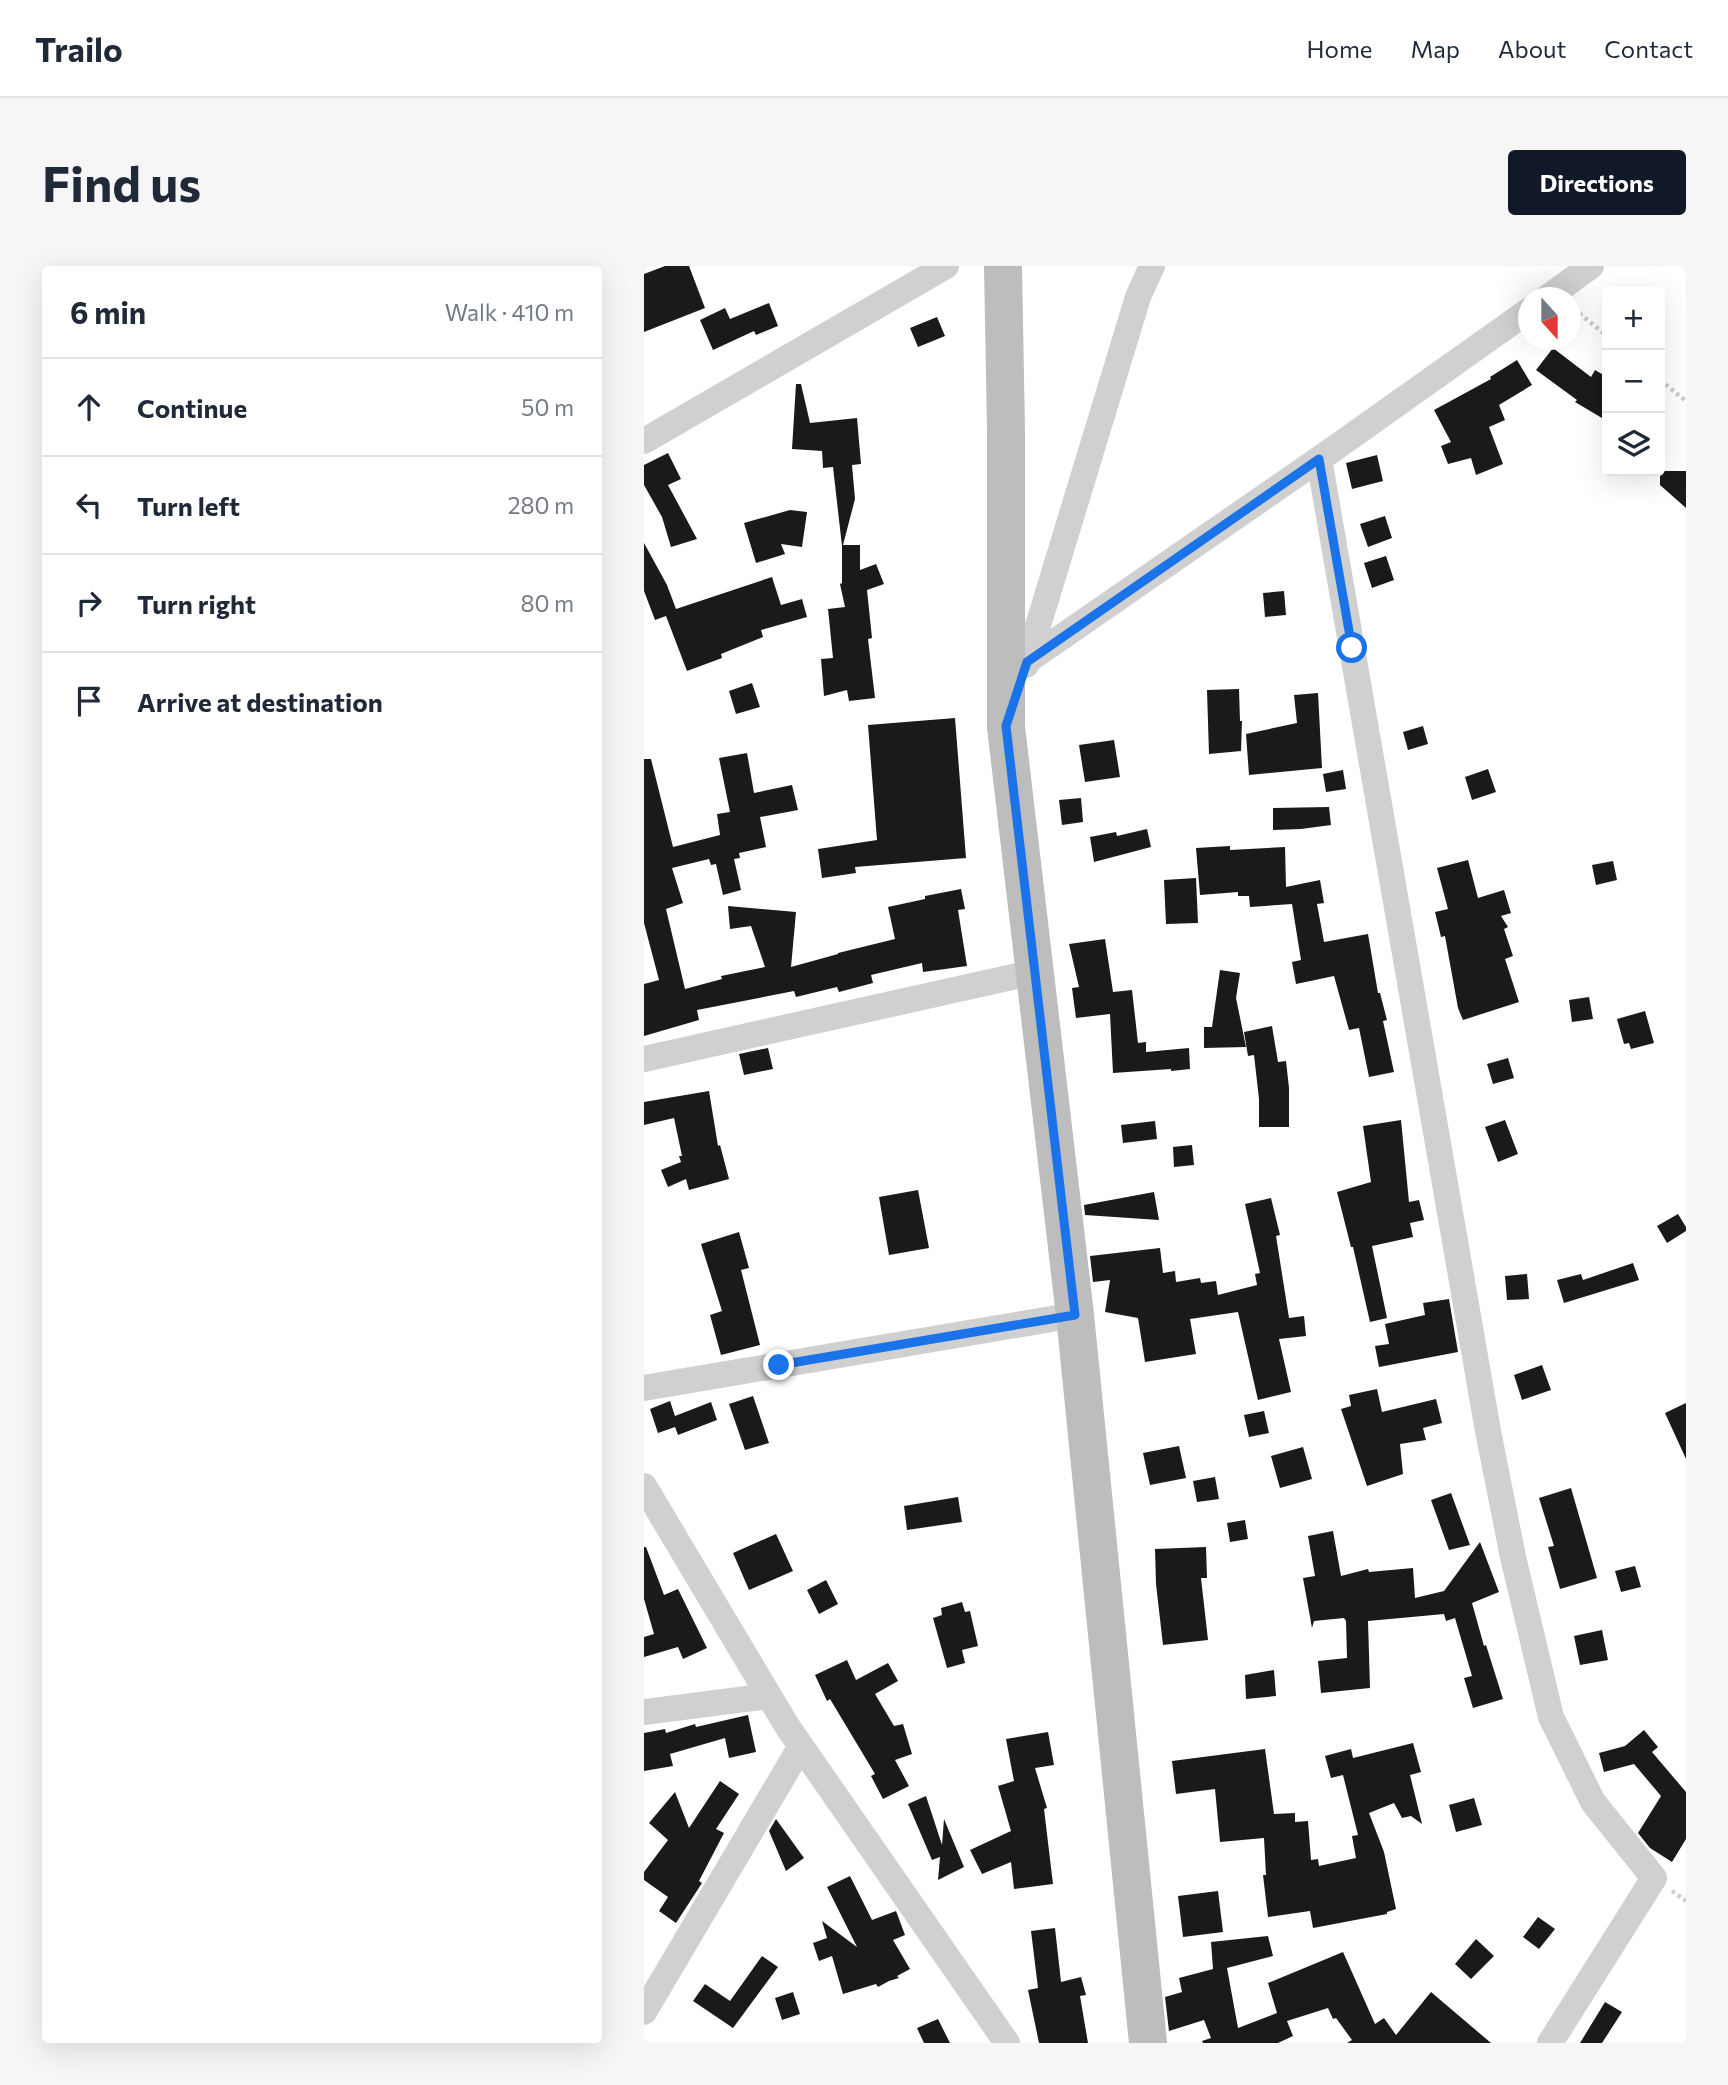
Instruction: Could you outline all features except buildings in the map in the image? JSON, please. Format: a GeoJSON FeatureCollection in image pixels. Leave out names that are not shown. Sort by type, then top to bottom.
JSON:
{"type":"FeatureCollection","features":[{"type":"Feature","properties":{"kind":"main road"},"geometry":{"type":"LineString","coordinates":[[1003,266],[1006,726],[1075,1315],[1148,2043]]}},
{"type":"Feature","properties":{"kind":"street"},"geometry":{"type":"LineString","coordinates":[[644,441],[946,266]]}},
{"type":"Feature","properties":{"kind":"street"},"geometry":{"type":"LineString","coordinates":[[1006,726],[1138,297],[1152,266]]}},
{"type":"Feature","properties":{"kind":"street"},"geometry":{"type":"LineString","coordinates":[[1562,287],[1591,266]]}},
{"type":"Feature","properties":{"kind":"street"},"geometry":{"type":"LineString","coordinates":[[1027,662],[1518,318]]}},
{"type":"Feature","properties":{"kind":"street"},"geometry":{"type":"LineString","coordinates":[[1319,459],[1488,1431],[1516,1570],[1551,1717],[1593,1802],[1654,1878],[1550,2043]]}},
{"type":"Feature","properties":{"kind":"street"},"geometry":{"type":"LineString","coordinates":[[644,1059],[1035,972]]}},
{"type":"Feature","properties":{"kind":"street"},"geometry":{"type":"LineString","coordinates":[[644,1388],[1075,1315]]}},
{"type":"Feature","properties":{"kind":"street"},"geometry":{"type":"LineString","coordinates":[[644,1486],[801,1746],[1007,2043]]}},
{"type":"Feature","properties":{"kind":"street"},"geometry":{"type":"LineString","coordinates":[[644,1712],[769,1696]]}},
{"type":"Feature","properties":{"kind":"street"},"geometry":{"type":"LineString","coordinates":[[644,2012],[801,1746]]}},
{"type":"Feature","properties":{"kind":"path"},"geometry":{"type":"LineString","coordinates":[[1581,315],[1602,332]]}},
{"type":"Feature","properties":{"kind":"path"},"geometry":{"type":"LineString","coordinates":[[1665,384],[1686,401]]}},
{"type":"Feature","properties":{"kind":"route"},"geometry":{"type":"LineString","coordinates":[[779,1365],[1075,1315],[1006,726],[1027,662],[1319,459],[1352,648]]}}]}
